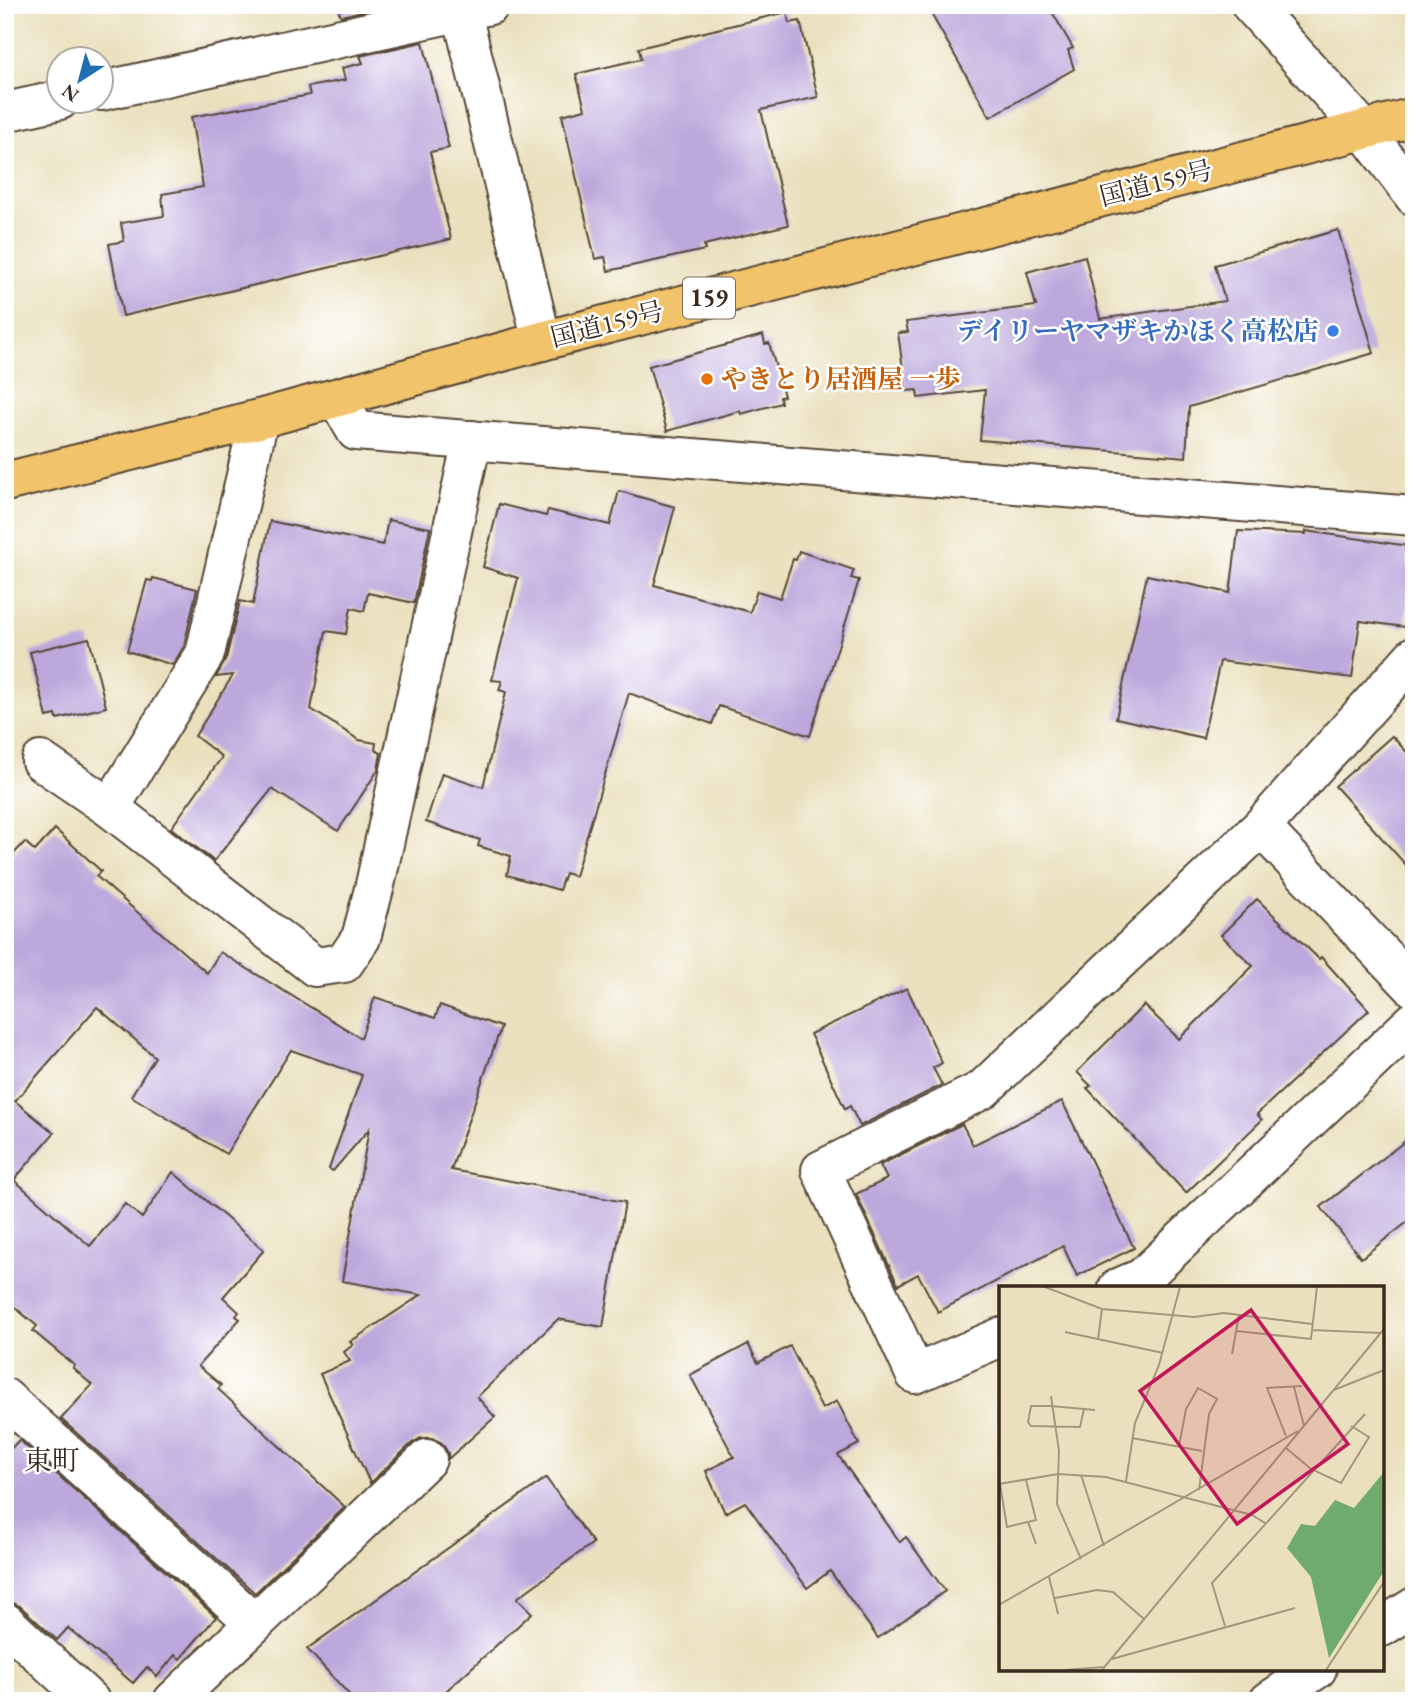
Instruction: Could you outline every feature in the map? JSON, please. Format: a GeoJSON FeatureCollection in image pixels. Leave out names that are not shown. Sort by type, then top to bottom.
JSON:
{"type":"FeatureCollection","features":[{"type":"Feature","properties":{"kind":"highway","name":"国道159号"},"geometry":{"type":"LineString","coordinates":[[5,482],[259,419],[542,341],[1414,117]]}},
{"type":"Feature","properties":{"kind":"street"},"geometry":{"type":"LineString","coordinates":[[1251,5],[1364,130],[1414,196]]}},
{"type":"Feature","properties":{"kind":"street"},"geometry":{"type":"LineString","coordinates":[[116,88],[471,7],[542,341]]}},
{"type":"Feature","properties":{"kind":"street"},"geometry":{"type":"LineString","coordinates":[[5,112],[46,103]]}},
{"type":"Feature","properties":{"kind":"street"},"geometry":{"type":"LineString","coordinates":[[337,398],[356,431],[1414,516]]}},
{"type":"Feature","properties":{"kind":"street"},"geometry":{"type":"LineString","coordinates":[[110,808],[205,654],[259,419]]}},
{"type":"Feature","properties":{"kind":"street"},"geometry":{"type":"LineString","coordinates":[[41,761],[110,808],[315,967],[344,963],[361,939],[375,885],[472,440]]}},
{"type":"Feature","properties":{"kind":"street"},"geometry":{"type":"LineString","coordinates":[[999,1338],[915,1374],[821,1170],[982,1090],[1261,827],[1414,656]]}},
{"type":"Feature","properties":{"kind":"street"},"geometry":{"type":"LineString","coordinates":[[1261,827],[1414,988]]}},
{"type":"Feature","properties":{"kind":"street"},"geometry":{"type":"LineString","coordinates":[[1123,1286],[1142,1278],[1414,1021]]}},
{"type":"Feature","properties":{"kind":"street"},"geometry":{"type":"LineString","coordinates":[[5,1398],[255,1623]]}},
{"type":"Feature","properties":{"kind":"street"},"geometry":{"type":"LineString","coordinates":[[173,1701],[428,1460]]}},
{"type":"Feature","properties":{"kind":"street"},"geometry":{"type":"LineString","coordinates":[[1384,1626],[1414,1606]]}},
{"type":"Feature","properties":{"kind":"street"},"geometry":{"type":"LineString","coordinates":[[5,1622],[90,1701]]}},
{"type":"Feature","properties":{"kind":"street"},"geometry":{"type":"LineString","coordinates":[[1269,1701],[1314,1671]]}},
{"type":"Feature","properties":{"kind":"building"},"geometry":{"type":"Polygon","coordinates":[[[336,5],[388,5],[341,16],[336,5]]]}},
{"type":"Feature","properties":{"kind":"building"},"geometry":{"type":"Polygon","coordinates":[[[926,5],[1048,5],[1073,48],[1068,50],[1074,69],[990,117],[926,5]]]}},
{"type":"Feature","properties":{"kind":"building"},"geometry":{"type":"Polygon","coordinates":[[[787,12],[789,23],[800,21],[818,97],[761,110],[788,225],[704,245],[705,250],[608,271],[605,257],[595,259],[562,115],[585,109],[576,74],[641,59],[639,48],[787,12]]]}},
{"type":"Feature","properties":{"kind":"building"},"geometry":{"type":"Polygon","coordinates":[[[423,42],[449,148],[430,152],[451,239],[123,316],[109,244],[124,241],[121,223],[164,216],[162,194],[203,187],[191,117],[310,95],[308,87],[345,80],[342,68],[363,63],[360,56],[423,42]]]}},
{"type":"Feature","properties":{"kind":"building"},"geometry":{"type":"Polygon","coordinates":[[[1338,230],[1374,353],[1189,407],[1186,457],[980,440],[985,390],[918,398],[917,390],[906,391],[898,333],[908,332],[906,322],[1036,306],[1027,272],[1085,256],[1100,319],[1225,301],[1215,265],[1338,230]]]}},
{"type":"Feature","properties":{"kind":"building"},"geometry":{"type":"Polygon","coordinates":[[[763,335],[765,344],[769,343],[784,396],[780,397],[781,403],[667,431],[649,366],[763,335]]]}},
{"type":"Feature","properties":{"kind":"building"},"geometry":{"type":"Polygon","coordinates":[[[619,491],[675,507],[654,585],[750,612],[757,591],[780,598],[793,559],[796,560],[799,551],[854,570],[851,578],[859,580],[810,736],[719,706],[712,724],[629,693],[575,876],[565,873],[559,890],[507,875],[511,856],[478,846],[480,840],[426,822],[442,773],[483,787],[506,692],[499,690],[502,681],[492,680],[518,578],[483,567],[499,504],[546,516],[548,510],[610,525],[619,491]]]}},
{"type":"Feature","properties":{"kind":"building"},"geometry":{"type":"Polygon","coordinates":[[[388,520],[430,528],[414,603],[368,593],[364,611],[351,608],[346,634],[326,631],[311,709],[359,740],[376,743],[375,750],[381,753],[378,770],[338,831],[272,789],[214,861],[171,828],[222,757],[195,736],[233,675],[216,677],[226,659],[240,601],[253,604],[270,521],[383,545],[388,520]]]}},
{"type":"Feature","properties":{"kind":"building"},"geometry":{"type":"Polygon","coordinates":[[[1238,531],[1306,534],[1306,531],[1409,546],[1407,565],[1413,566],[1404,627],[1360,621],[1352,678],[1220,661],[1203,738],[1116,718],[1147,575],[1230,593],[1238,531]]]}},
{"type":"Feature","properties":{"kind":"building"},"geometry":{"type":"Polygon","coordinates":[[[153,578],[197,589],[184,646],[173,665],[127,651],[147,580],[152,581],[153,578]]]}},
{"type":"Feature","properties":{"kind":"building"},"geometry":{"type":"Polygon","coordinates":[[[89,638],[106,707],[57,719],[56,715],[47,717],[30,652],[89,638]]]}},
{"type":"Feature","properties":{"kind":"building"},"geometry":{"type":"Polygon","coordinates":[[[1392,736],[1414,760],[1414,874],[1335,786],[1392,736]]]}},
{"type":"Feature","properties":{"kind":"building"},"geometry":{"type":"Polygon","coordinates":[[[55,829],[101,871],[96,876],[207,973],[220,952],[361,1038],[375,997],[435,1018],[440,1005],[501,1027],[451,1170],[625,1202],[603,1327],[558,1319],[477,1397],[495,1417],[448,1459],[448,1453],[442,1443],[432,1438],[421,1438],[412,1443],[370,1483],[320,1374],[350,1361],[344,1352],[353,1345],[350,1342],[421,1295],[342,1281],[369,1129],[333,1171],[329,1169],[362,1075],[291,1050],[226,1154],[131,1096],[155,1057],[97,1007],[15,1101],[54,1133],[14,1180],[90,1246],[125,1204],[142,1218],[173,1172],[264,1250],[223,1297],[239,1312],[236,1316],[240,1319],[198,1366],[221,1385],[218,1389],[345,1507],[255,1593],[61,1419],[92,1385],[73,1368],[75,1366],[33,1331],[37,1326],[5,1299],[5,863],[25,842],[35,851],[55,829]]]}},
{"type":"Feature","properties":{"kind":"building"},"geometry":{"type":"Polygon","coordinates":[[[1257,899],[1319,959],[1321,957],[1369,1010],[1257,1114],[1262,1120],[1186,1193],[1087,1088],[1091,1086],[1077,1072],[1144,1005],[1179,1039],[1253,966],[1221,935],[1257,899]]]}},
{"type":"Feature","properties":{"kind":"building"},"geometry":{"type":"Polygon","coordinates":[[[907,988],[942,1063],[933,1068],[942,1085],[860,1126],[850,1106],[845,1109],[810,1034],[907,988]]]}},
{"type":"Feature","properties":{"kind":"building"},"geometry":{"type":"Polygon","coordinates":[[[1062,1101],[1134,1248],[1077,1276],[1063,1246],[938,1312],[918,1274],[898,1285],[856,1194],[887,1179],[880,1165],[962,1124],[973,1145],[1062,1101]]]}},
{"type":"Feature","properties":{"kind":"building"},"geometry":{"type":"Polygon","coordinates":[[[1414,1134],[1414,1217],[1361,1258],[1321,1207],[1414,1134]]]}},
{"type":"Feature","properties":{"kind":"building"},"geometry":{"type":"Polygon","coordinates":[[[748,1344],[758,1363],[790,1346],[822,1409],[837,1401],[859,1444],[838,1455],[900,1542],[906,1537],[945,1591],[878,1638],[830,1571],[807,1588],[745,1502],[725,1513],[706,1471],[734,1457],[690,1375],[748,1344]]]}},
{"type":"Feature","properties":{"kind":"building"},"geometry":{"type":"Polygon","coordinates":[[[19,1440],[216,1617],[180,1659],[175,1655],[157,1677],[147,1667],[133,1683],[68,1628],[57,1640],[20,1606],[5,1599],[5,1455],[19,1440]]]}},
{"type":"Feature","properties":{"kind":"building"},"geometry":{"type":"Polygon","coordinates":[[[546,1478],[593,1543],[517,1598],[532,1613],[435,1701],[355,1701],[307,1649],[546,1478]]]}},
{"type":"Feature","properties":{"kind":"place","name":"デイリーヤマザキかほく高松店"},"geometry":{"type":"Point","coordinates":[1333,331]}},
{"type":"Feature","properties":{"kind":"place","name":"やきとり居酒屋 一歩"},"geometry":{"type":"Point","coordinates":[707,379]}},
{"type":"Feature","properties":{"kind":"district","name":"東町"},"geometry":{"type":"Point","coordinates":[52,1460]}}]}
